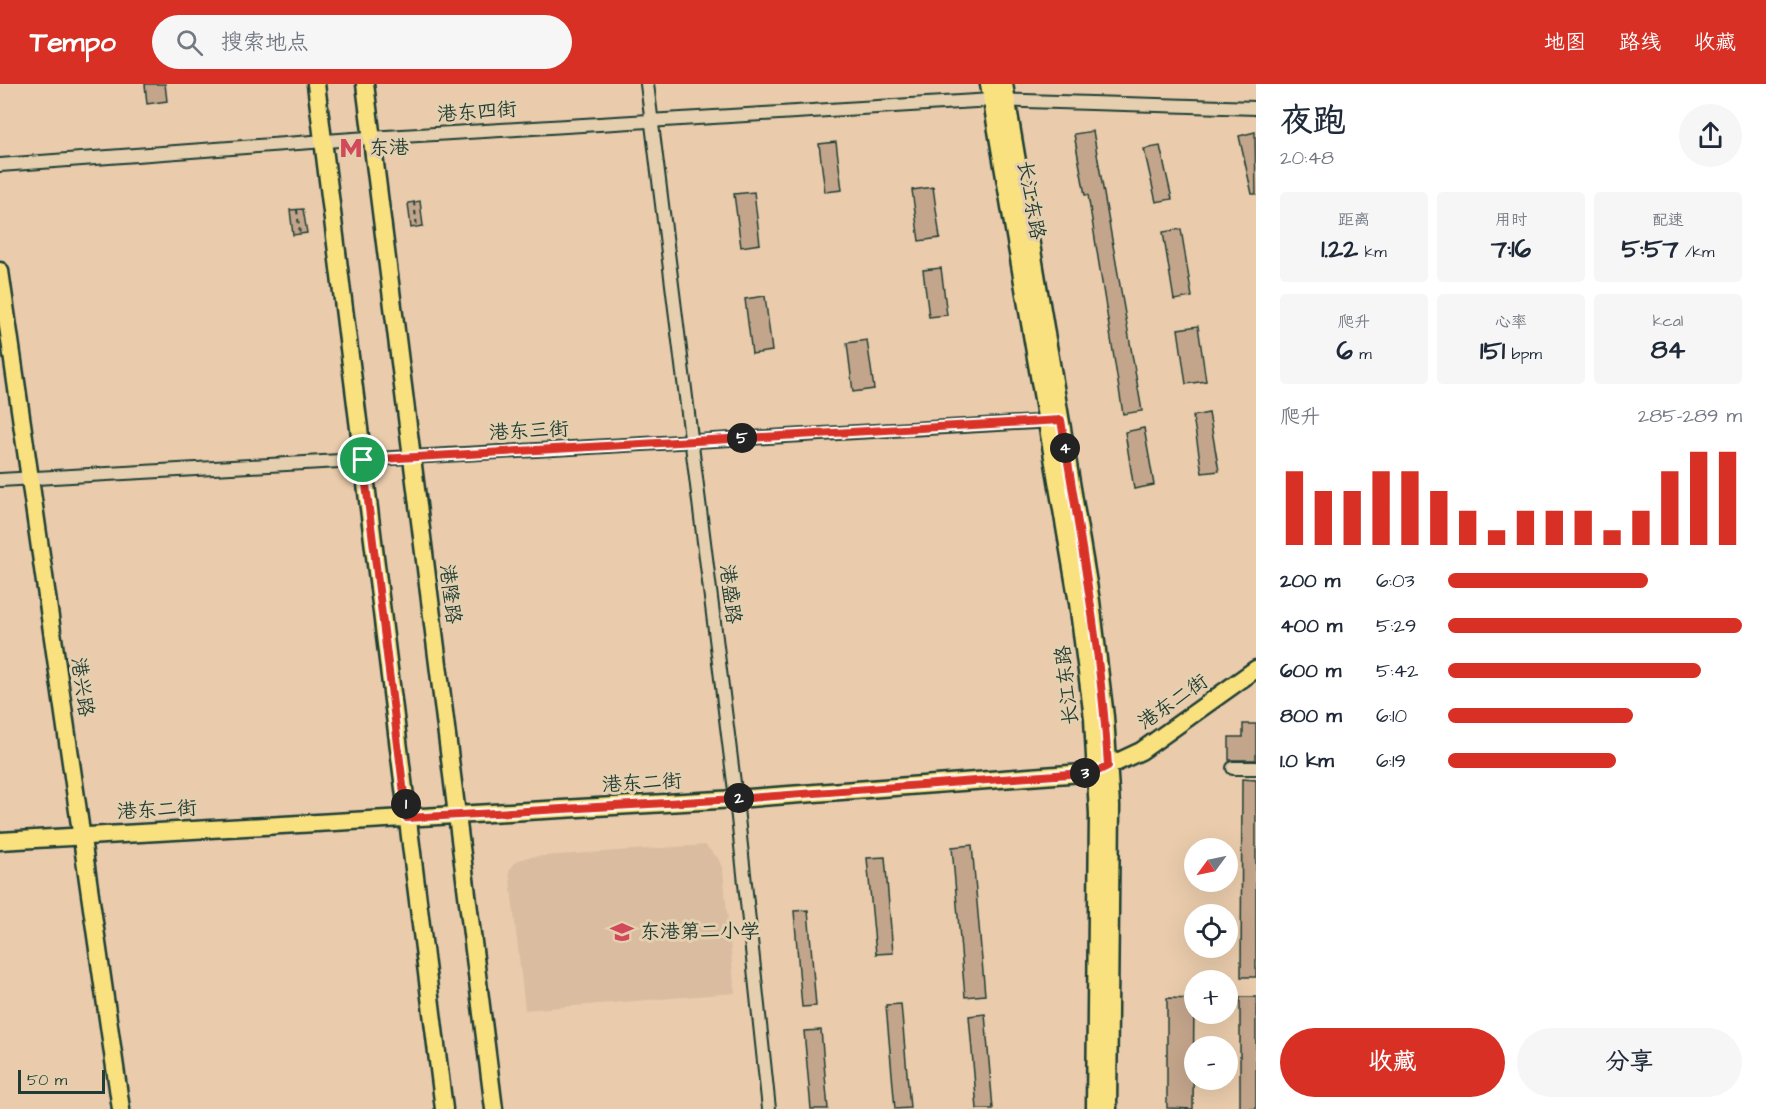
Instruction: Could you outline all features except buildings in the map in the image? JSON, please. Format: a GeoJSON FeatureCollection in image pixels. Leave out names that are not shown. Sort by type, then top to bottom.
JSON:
{"type":"FeatureCollection","features":[{"type":"Feature","properties":{"kind":"main road"},"geometry":{"type":"LineString","coordinates":[[316,84],[444,1109]]}},
{"type":"Feature","properties":{"kind":"main road","name":"港隆路"},"geometry":{"type":"LineString","coordinates":[[365,84],[494,1109]]}},
{"type":"Feature","properties":{"kind":"main road","name":"长江东路"},"geometry":{"type":"LineString","coordinates":[[998,92],[1054,421],[1102,770],[1111,806],[1108,1109]]}},
{"type":"Feature","properties":{"kind":"main road","name":"港兴路"},"geometry":{"type":"LineString","coordinates":[[0,271],[121,1109]]}},
{"type":"Feature","properties":{"kind":"main road","name":"港东二街"},"geometry":{"type":"LineString","coordinates":[[0,841],[736,799],[1102,770],[1141,751],[1256,669]]}},
{"type":"Feature","properties":{"kind":"main road","name":"长江东路"},"geometry":{"type":"LineString","coordinates":[[1095,1109],[1098,814],[1102,770]]}},
{"type":"Feature","properties":{"kind":"street","name":"港盛路"},"geometry":{"type":"LineString","coordinates":[[647,84],[736,799],[769,1109]]}},
{"type":"Feature","properties":{"kind":"street","name":"港东四街"},"geometry":{"type":"LineString","coordinates":[[0,165],[323,141],[651,121],[998,92],[1256,108]]}},
{"type":"Feature","properties":{"kind":"street","name":"港东三街"},"geometry":{"type":"LineString","coordinates":[[0,480],[1054,421]]}},
{"type":"Feature","properties":{"kind":"street"},"geometry":{"type":"LineString","coordinates":[[1233,768],[1256,768]]}},
{"type":"Feature","properties":{"kind":"path"},"geometry":{"type":"LineString","coordinates":[[414,202],[417,227]]}},
{"type":"Feature","properties":{"kind":"path"},"geometry":{"type":"LineString","coordinates":[[297,210],[300,234]]}},
{"type":"Feature","properties":{"kind":"shaded area","name":"东港第二小学"},"geometry":{"type":"Polygon","coordinates":[[[705,845],[718,858],[723,870],[735,993],[525,1010],[509,871],[516,861],[528,857],[705,845]]]}},
{"type":"Feature","properties":{"kind":"place","name":"东港"},"geometry":{"type":"Point","coordinates":[351,148]}},
{"type":"Feature","properties":{"kind":"place","name":"东港第二小学"},"geometry":{"type":"Point","coordinates":[622,932]}},
{"type":"Feature","properties":{"kind":"route"},"geometry":{"type":"LineString","coordinates":[[1061,420],[1099,659],[1108,766],[1096,772],[736,799],[407,818],[363,460],[1061,420]]}}]}
